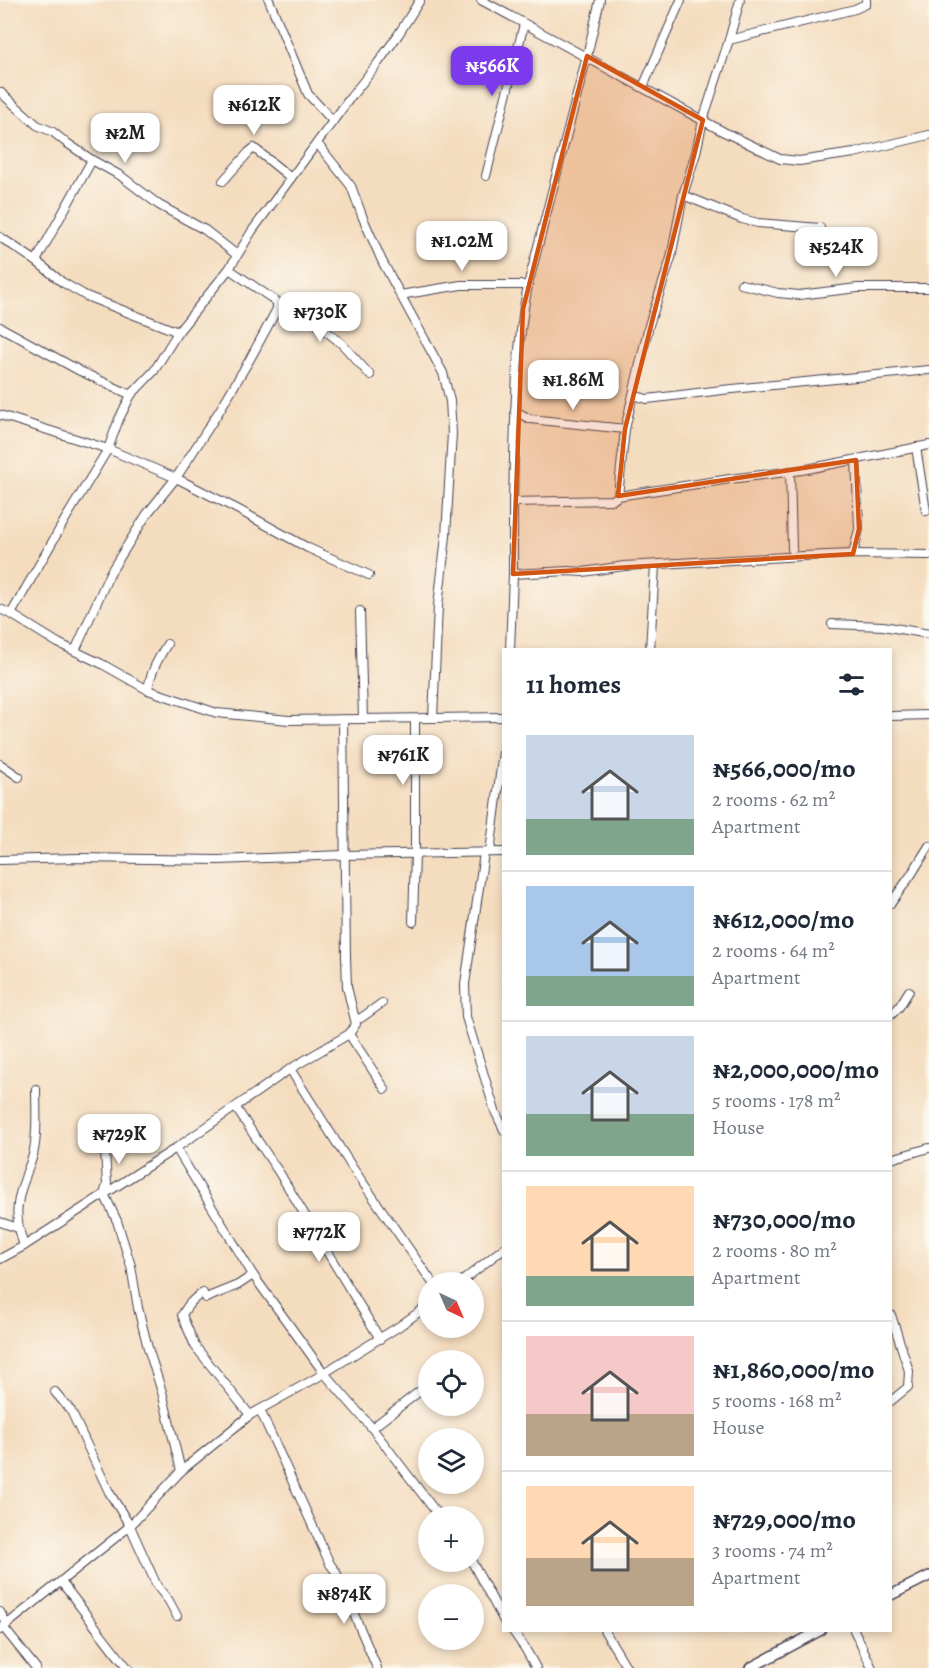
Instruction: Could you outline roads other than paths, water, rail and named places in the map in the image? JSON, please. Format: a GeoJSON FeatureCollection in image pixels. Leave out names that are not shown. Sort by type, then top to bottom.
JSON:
{"type":"FeatureCollection","features":[{"type":"Feature","properties":{"kind":"street"},"geometry":{"type":"LineString","coordinates":[[269,0],[308,94],[333,121]]}},
{"type":"Feature","properties":{"kind":"street"},"geometry":{"type":"LineString","coordinates":[[11,614],[108,448],[118,419],[131,395],[154,371],[178,333],[229,269],[291,178],[398,35],[420,0]]}},
{"type":"Feature","properties":{"kind":"street"},"geometry":{"type":"LineString","coordinates":[[481,0],[780,159],[799,160],[854,153],[929,135]]}},
{"type":"Feature","properties":{"kind":"street"},"geometry":{"type":"LineString","coordinates":[[510,648],[515,411],[523,309],[600,0]]}},
{"type":"Feature","properties":{"kind":"street"},"geometry":{"type":"LineString","coordinates":[[643,87],[681,0]]}},
{"type":"Feature","properties":{"kind":"street"},"geometry":{"type":"LineString","coordinates":[[618,496],[625,429],[649,325],[671,258],[683,195],[703,120],[740,0]]}},
{"type":"Feature","properties":{"kind":"street"},"geometry":{"type":"LineString","coordinates":[[729,40],[855,9],[866,4],[866,0]]}},
{"type":"Feature","properties":{"kind":"street"},"geometry":{"type":"LineString","coordinates":[[486,176],[524,24]]}},
{"type":"Feature","properties":{"kind":"street"},"geometry":{"type":"LineString","coordinates":[[0,92],[37,125],[53,132],[92,160],[121,176],[159,205],[205,230],[237,255]]}},
{"type":"Feature","properties":{"kind":"street"},"geometry":{"type":"LineString","coordinates":[[317,143],[351,186],[382,261],[443,373],[450,401],[452,434],[446,536],[438,606],[433,718]]}},
{"type":"Feature","properties":{"kind":"street"},"geometry":{"type":"LineString","coordinates":[[223,181],[254,148],[291,178]]}},
{"type":"Feature","properties":{"kind":"street"},"geometry":{"type":"LineString","coordinates":[[36,261],[92,160]]}},
{"type":"Feature","properties":{"kind":"street"},"geometry":{"type":"LineString","coordinates":[[683,195],[758,223],[820,228]]}},
{"type":"Feature","properties":{"kind":"street"},"geometry":{"type":"LineString","coordinates":[[0,237],[62,282],[86,296],[178,333]]}},
{"type":"Feature","properties":{"kind":"street"},"geometry":{"type":"LineString","coordinates":[[229,269],[277,302],[312,320],[341,343],[370,375]]}},
{"type":"Feature","properties":{"kind":"street"},"geometry":{"type":"LineString","coordinates":[[741,284],[778,293],[799,295],[856,288],[929,288]]}},
{"type":"Feature","properties":{"kind":"street"},"geometry":{"type":"LineString","coordinates":[[400,295],[461,285],[528,285]]}},
{"type":"Feature","properties":{"kind":"street"},"geometry":{"type":"LineString","coordinates":[[75,651],[110,573],[147,514],[176,478],[250,359],[278,309],[277,302]]}},
{"type":"Feature","properties":{"kind":"street"},"geometry":{"type":"LineString","coordinates":[[1,330],[131,395]]}},
{"type":"Feature","properties":{"kind":"street"},"geometry":{"type":"LineString","coordinates":[[633,395],[647,399],[929,370]]}},
{"type":"Feature","properties":{"kind":"street"},"geometry":{"type":"LineString","coordinates":[[515,411],[530,419],[625,429]]}},
{"type":"Feature","properties":{"kind":"street"},"geometry":{"type":"LineString","coordinates":[[0,415],[108,448],[176,478],[237,508],[308,548],[369,575]]}},
{"type":"Feature","properties":{"kind":"street"},"geometry":{"type":"LineString","coordinates":[[513,502],[614,500],[618,496],[790,471],[929,445]]}},
{"type":"Feature","properties":{"kind":"street"},"geometry":{"type":"LineString","coordinates":[[916,447],[926,511]]}},
{"type":"Feature","properties":{"kind":"street"},"geometry":{"type":"LineString","coordinates":[[853,554],[859,529],[856,460]]}},
{"type":"Feature","properties":{"kind":"street"},"geometry":{"type":"LineString","coordinates":[[790,471],[792,549]]}},
{"type":"Feature","properties":{"kind":"street"},"geometry":{"type":"LineString","coordinates":[[513,574],[584,572],[624,566],[853,554],[929,555]]}},
{"type":"Feature","properties":{"kind":"street"},"geometry":{"type":"LineString","coordinates":[[650,648],[655,565]]}},
{"type":"Feature","properties":{"kind":"street"},"geometry":{"type":"LineString","coordinates":[[0,609],[58,643],[148,690],[217,713],[289,720],[502,717]]}},
{"type":"Feature","properties":{"kind":"street"},"geometry":{"type":"LineString","coordinates":[[360,611],[363,719]]}},
{"type":"Feature","properties":{"kind":"street"},"geometry":{"type":"LineString","coordinates":[[832,624],[883,626],[929,634]]}},
{"type":"Feature","properties":{"kind":"street"},"geometry":{"type":"LineString","coordinates":[[148,690],[149,680],[156,663],[167,644]]}},
{"type":"Feature","properties":{"kind":"street"},"geometry":{"type":"LineString","coordinates":[[892,716],[929,715]]}},
{"type":"Feature","properties":{"kind":"street"},"geometry":{"type":"LineString","coordinates":[[413,922],[415,718]]}},
{"type":"Feature","properties":{"kind":"street"},"geometry":{"type":"LineString","coordinates":[[0,1259],[176,1149],[290,1069],[349,1035],[354,1029],[356,1019],[347,987],[343,719]]}},
{"type":"Feature","properties":{"kind":"street"},"geometry":{"type":"LineString","coordinates":[[502,757],[465,984],[466,1017],[495,1111],[502,1126]]}},
{"type":"Feature","properties":{"kind":"street"},"geometry":{"type":"LineString","coordinates":[[0,764],[19,777]]}},
{"type":"Feature","properties":{"kind":"street"},"geometry":{"type":"LineString","coordinates":[[892,902],[929,846]]}},
{"type":"Feature","properties":{"kind":"street"},"geometry":{"type":"LineString","coordinates":[[0,860],[76,858],[218,860],[502,852]]}},
{"type":"Feature","properties":{"kind":"street"},"geometry":{"type":"LineString","coordinates":[[892,1014],[909,991]]}},
{"type":"Feature","properties":{"kind":"street"},"geometry":{"type":"LineString","coordinates":[[356,1019],[361,1018],[381,1003]]}},
{"type":"Feature","properties":{"kind":"street"},"geometry":{"type":"LineString","coordinates":[[349,1035],[385,1089]]}},
{"type":"Feature","properties":{"kind":"street"},"geometry":{"type":"LineString","coordinates":[[290,1069],[345,1163]]}},
{"type":"Feature","properties":{"kind":"street"},"geometry":{"type":"LineString","coordinates":[[290,1069],[352,1167],[425,1272]]}},
{"type":"Feature","properties":{"kind":"street"},"geometry":{"type":"LineString","coordinates":[[24,1246],[16,1215],[18,1198],[33,1156],[36,1135],[36,1089]]}},
{"type":"Feature","properties":{"kind":"street"},"geometry":{"type":"LineString","coordinates":[[236,1108],[311,1222]]}},
{"type":"Feature","properties":{"kind":"street"},"geometry":{"type":"LineString","coordinates":[[104,1133],[107,1185],[104,1194],[117,1221],[131,1266],[138,1308],[182,1471]]}},
{"type":"Feature","properties":{"kind":"street"},"geometry":{"type":"LineString","coordinates":[[892,1159],[929,1148]]}},
{"type":"Feature","properties":{"kind":"street"},"geometry":{"type":"LineString","coordinates":[[176,1149],[253,1275],[324,1373],[372,1428],[431,1506]]}},
{"type":"Feature","properties":{"kind":"street"},"geometry":{"type":"LineString","coordinates":[[280,1174],[380,1339]]}},
{"type":"Feature","properties":{"kind":"street"},"geometry":{"type":"LineString","coordinates":[[0,1222],[18,1228]]}},
{"type":"Feature","properties":{"kind":"street"},"geometry":{"type":"LineString","coordinates":[[474,1272],[502,1250]]}},
{"type":"Feature","properties":{"kind":"street"},"geometry":{"type":"LineString","coordinates":[[250,1415],[195,1346],[182,1315],[197,1296],[205,1296],[238,1285],[253,1275]]}},
{"type":"Feature","properties":{"kind":"street"},"geometry":{"type":"LineString","coordinates":[[4,1627],[130,1526],[182,1471],[250,1415],[380,1339],[418,1313]]}},
{"type":"Feature","properties":{"kind":"street"},"geometry":{"type":"LineString","coordinates":[[892,1318],[909,1371],[908,1387],[892,1400]]}},
{"type":"Feature","properties":{"kind":"street"},"geometry":{"type":"LineString","coordinates":[[55,1392],[71,1411],[109,1492],[130,1526],[157,1586],[177,1616]]}},
{"type":"Feature","properties":{"kind":"street"},"geometry":{"type":"LineString","coordinates":[[372,1428],[418,1392]]}},
{"type":"Feature","properties":{"kind":"street"},"geometry":{"type":"LineString","coordinates":[[260,1410],[330,1564],[336,1572],[377,1668]]}},
{"type":"Feature","properties":{"kind":"street"},"geometry":{"type":"LineString","coordinates":[[477,1572],[502,1617]]}},
{"type":"Feature","properties":{"kind":"street"},"geometry":{"type":"LineString","coordinates":[[892,1594],[929,1576]]}},
{"type":"Feature","properties":{"kind":"street"},"geometry":{"type":"LineString","coordinates":[[61,1582],[128,1668]]}},
{"type":"Feature","properties":{"kind":"street"},"geometry":{"type":"LineString","coordinates":[[0,1612],[4,1627],[36,1668]]}},
{"type":"Feature","properties":{"kind":"street"},"geometry":{"type":"LineString","coordinates":[[513,1632],[536,1668]]}},
{"type":"Feature","properties":{"kind":"street"},"geometry":{"type":"LineString","coordinates":[[605,1632],[627,1668]]}},
{"type":"Feature","properties":{"kind":"street"},"geometry":{"type":"LineString","coordinates":[[750,1668],[817,1632]]}},
{"type":"Feature","properties":{"kind":"street"},"geometry":{"type":"LineString","coordinates":[[855,1632],[872,1668]]}}]}
